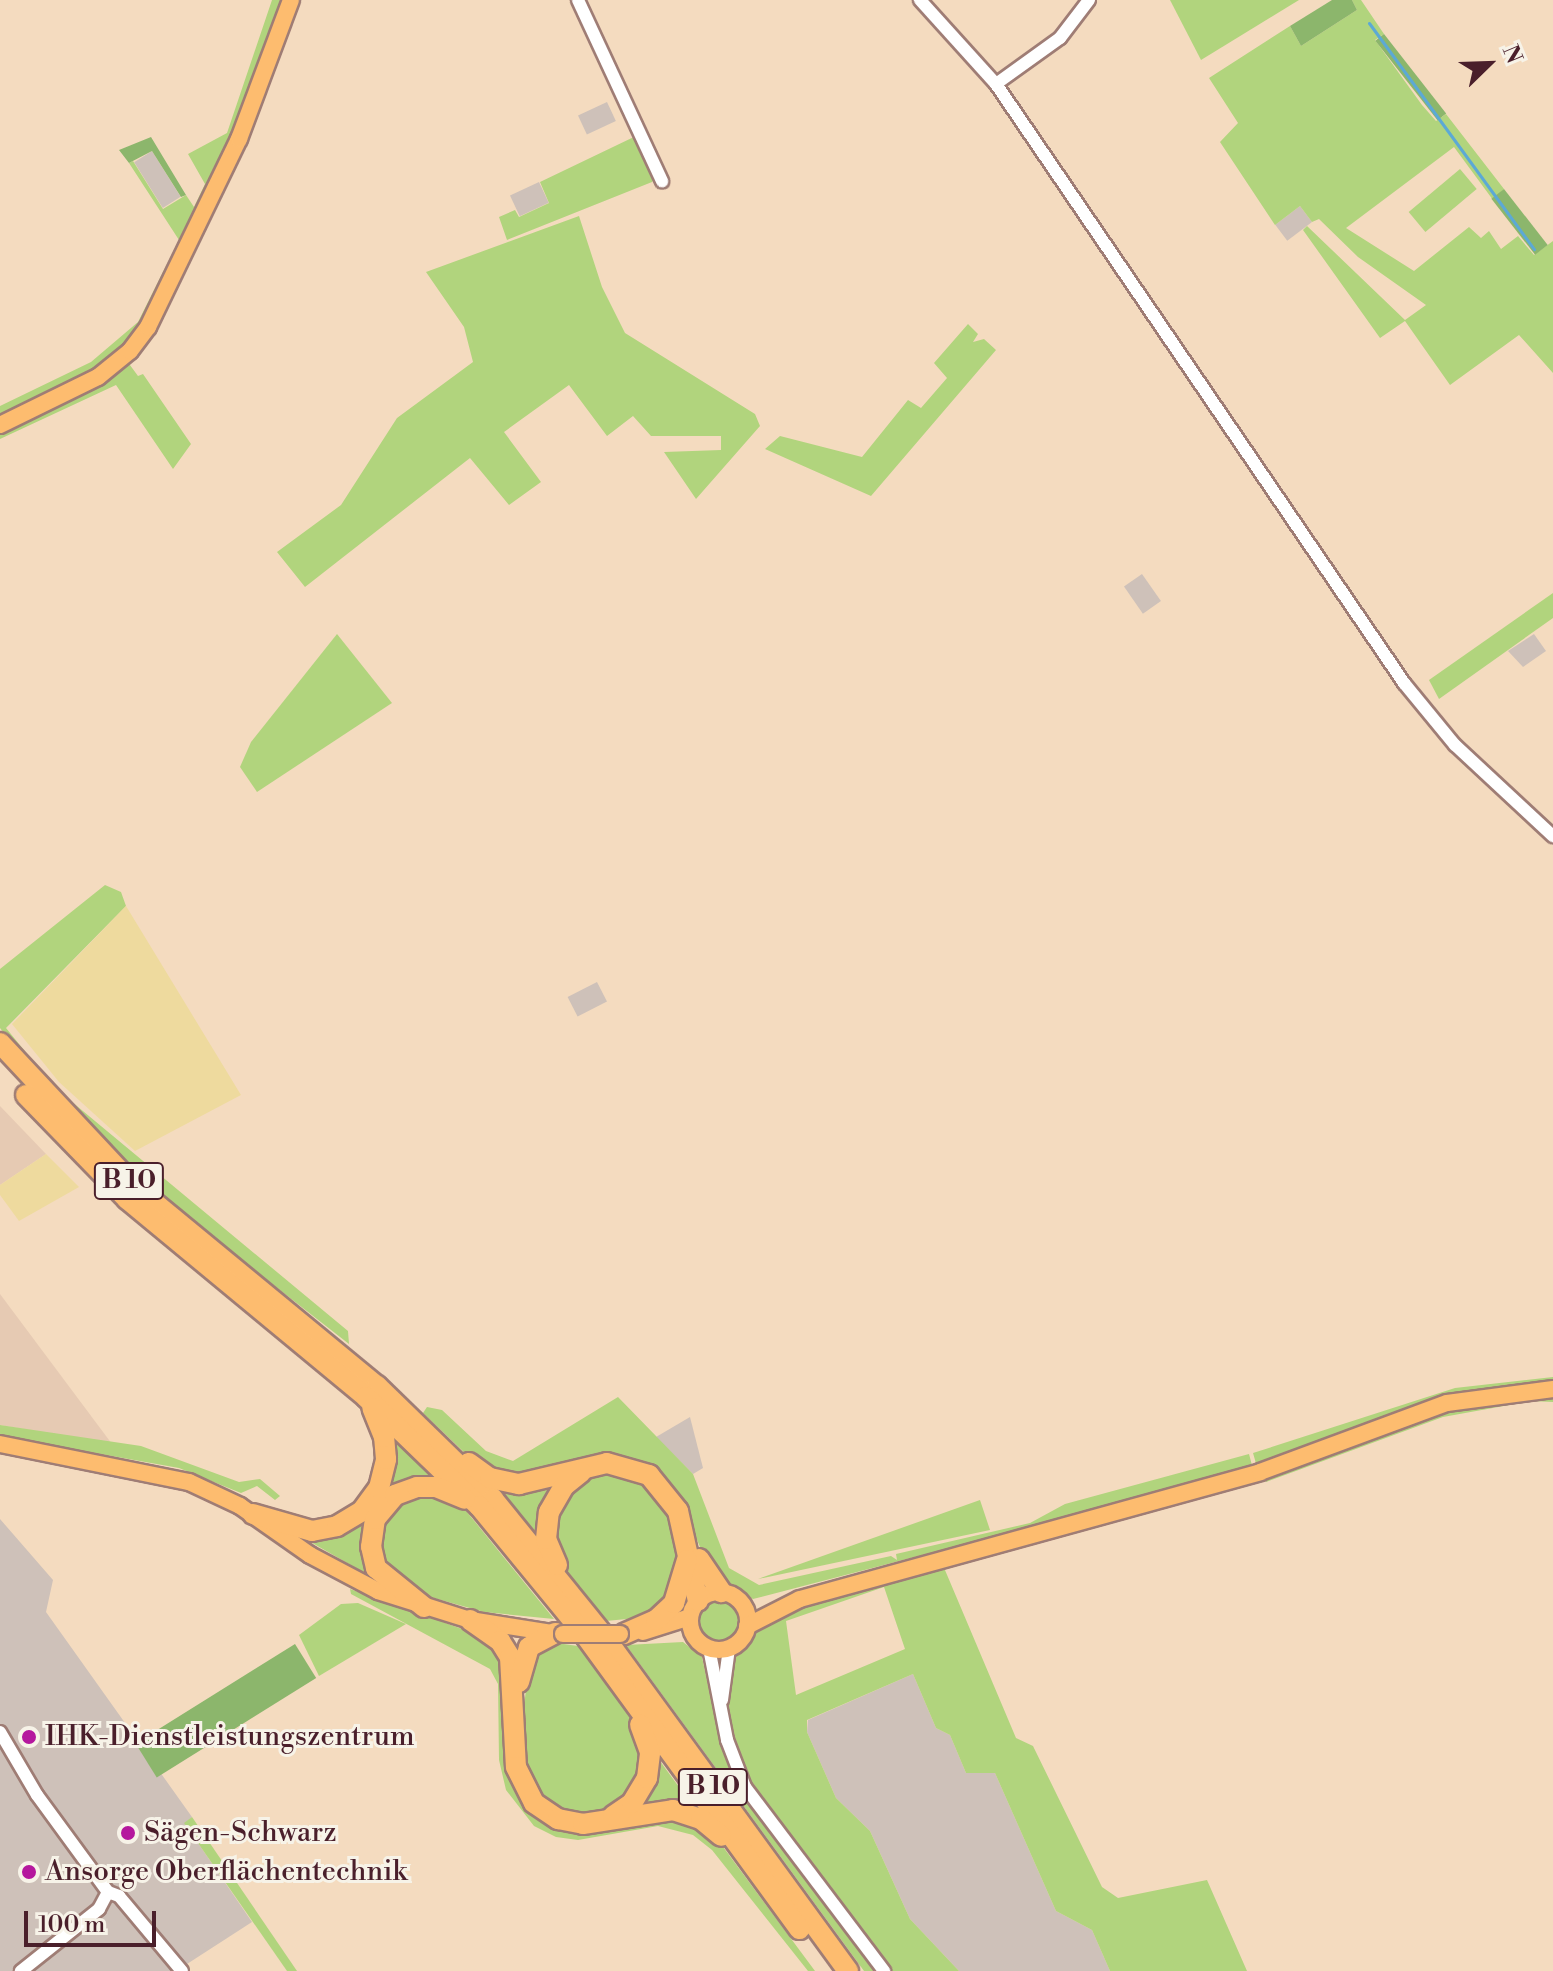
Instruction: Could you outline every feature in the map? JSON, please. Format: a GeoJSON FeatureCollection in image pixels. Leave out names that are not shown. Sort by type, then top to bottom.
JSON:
{"type":"FeatureCollection","features":[{"type":"Feature","properties":{"kind":"highway","name":"B 10"},"geometry":{"type":"LineString","coordinates":[[0,1043],[134,1186],[436,1441],[519,1529],[578,1603],[848,1971]]}},
{"type":"Feature","properties":{"kind":"highway","name":"B 10"},"geometry":{"type":"LineString","coordinates":[[0,1064],[127,1199],[366,1397],[479,1506],[621,1685],[830,1971]]}},
{"type":"Feature","properties":{"kind":"highway"},"geometry":{"type":"LineString","coordinates":[[253,1514],[312,1531],[337,1526],[362,1511],[379,1488],[386,1459],[381,1426],[366,1397]]}},
{"type":"Feature","properties":{"kind":"highway"},"geometry":{"type":"LineString","coordinates":[[436,1441],[482,1474],[510,1484],[542,1482],[620,1463],[655,1479],[671,1498],[688,1544],[721,1592]]}},
{"type":"Feature","properties":{"kind":"highway"},"geometry":{"type":"LineString","coordinates":[[578,1603],[549,1551],[546,1532],[558,1494],[587,1469]]}},
{"type":"Feature","properties":{"kind":"highway"},"geometry":{"type":"LineString","coordinates":[[424,1607],[376,1568],[371,1547],[375,1519],[395,1495],[417,1487],[442,1488],[479,1506]]}},
{"type":"Feature","properties":{"kind":"highway"},"geometry":{"type":"LineString","coordinates":[[688,1544],[694,1609]]}},
{"type":"Feature","properties":{"kind":"highway"},"geometry":{"type":"LineString","coordinates":[[622,1634],[656,1620],[674,1603],[682,1587],[688,1544]]}},
{"type":"Feature","properties":{"kind":"highway"},"geometry":{"type":"LineString","coordinates":[[470,1620],[506,1649],[516,1694],[515,1755],[522,1787],[534,1803],[558,1819],[599,1823],[655,1810],[688,1813],[710,1825],[748,1860]]}},
{"type":"Feature","properties":{"kind":"highway"},"geometry":{"type":"LineString","coordinates":[[516,1694],[529,1647],[559,1634]]}},
{"type":"Feature","properties":{"kind":"highway"},"geometry":{"type":"LineString","coordinates":[[599,1823],[632,1803],[649,1771],[647,1740],[621,1685]]}},
{"type":"Feature","properties":{"kind":"main road"},"geometry":{"type":"LineString","coordinates":[[0,425],[98,377],[148,327],[239,139],[291,0]]}},
{"type":"Feature","properties":{"kind":"main road"},"geometry":{"type":"LineString","coordinates":[[622,1634],[694,1609],[721,1592],[742,1603],[800,1599],[1260,1472],[1447,1403],[1553,1389]]}},
{"type":"Feature","properties":{"kind":"main road"},"geometry":{"type":"LineString","coordinates":[[1,1444],[177,1478],[253,1514],[347,1576],[424,1607],[470,1620],[559,1634],[622,1634],[729,1648],[747,1626],[800,1599]]}},
{"type":"Feature","properties":{"kind":"main road"},"geometry":{"type":"LineString","coordinates":[[742,1603],[747,1626]]}},
{"type":"Feature","properties":{"kind":"main road"},"geometry":{"type":"LineString","coordinates":[[694,1609],[702,1643]]}},
{"type":"Feature","properties":{"kind":"street"},"geometry":{"type":"LineString","coordinates":[[578,0],[662,181]]}},
{"type":"Feature","properties":{"kind":"street"},"geometry":{"type":"LineString","coordinates":[[920,0],[996,84],[1404,683],[1455,745],[1553,836]]}},
{"type":"Feature","properties":{"kind":"street"},"geometry":{"type":"LineString","coordinates":[[996,84],[1060,38],[1089,0]]}},
{"type":"Feature","properties":{"kind":"street"},"geometry":{"type":"LineString","coordinates":[[702,1643],[732,1758],[751,1797],[884,1971]]}},
{"type":"Feature","properties":{"kind":"street"},"geometry":{"type":"LineString","coordinates":[[721,1711],[729,1648]]}},
{"type":"Feature","properties":{"kind":"street"},"geometry":{"type":"LineString","coordinates":[[0,1732],[37,1795],[108,1892],[119,1896],[182,1971]]}},
{"type":"Feature","properties":{"kind":"street"},"geometry":{"type":"LineString","coordinates":[[21,1971],[99,1909],[108,1892]]}},
{"type":"Feature","properties":{"kind":"shaded area"},"geometry":{"type":"Polygon","coordinates":[[[607,102],[616,121],[587,135],[578,116],[607,102]]]}},
{"type":"Feature","properties":{"kind":"shaded area"},"geometry":{"type":"Polygon","coordinates":[[[152,151],[181,197],[163,208],[134,162],[152,151]]]}},
{"type":"Feature","properties":{"kind":"shaded area"},"geometry":{"type":"Polygon","coordinates":[[[539,182],[549,203],[520,216],[510,196],[539,182]]]}},
{"type":"Feature","properties":{"kind":"shaded area"},"geometry":{"type":"Polygon","coordinates":[[[1300,206],[1312,222],[1287,241],[1275,225],[1300,206]]]}},
{"type":"Feature","properties":{"kind":"shaded area"},"geometry":{"type":"Polygon","coordinates":[[[1142,574],[1161,601],[1143,614],[1124,587],[1142,574]]]}},
{"type":"Feature","properties":{"kind":"shaded area"},"geometry":{"type":"Polygon","coordinates":[[[1534,634],[1546,651],[1523,667],[1508,651],[1534,634]]]}},
{"type":"Feature","properties":{"kind":"shaded area"},"geometry":{"type":"Polygon","coordinates":[[[597,982],[607,1002],[578,1017],[568,997],[597,982]]]}},
{"type":"Feature","properties":{"kind":"shaded area"},"geometry":{"type":"Polygon","coordinates":[[[0,1106],[46,1154],[0,1185],[0,1106]]]}},
{"type":"Feature","properties":{"kind":"shaded area"},"geometry":{"type":"Polygon","coordinates":[[[0,1294],[112,1444],[0,1425],[0,1294]]]}},
{"type":"Feature","properties":{"kind":"shaded area"},"geometry":{"type":"Polygon","coordinates":[[[690,1417],[703,1468],[693,1474],[656,1437],[690,1417]]]}},
{"type":"Feature","properties":{"kind":"shaded area"},"geometry":{"type":"Polygon","coordinates":[[[0,1519],[53,1580],[46,1612],[192,1817],[185,1824],[252,1922],[187,1964],[190,1971],[0,1971],[0,1519]]]}},
{"type":"Feature","properties":{"kind":"shaded area"},"geometry":{"type":"Polygon","coordinates":[[[913,1674],[936,1728],[950,1735],[966,1773],[995,1773],[1056,1911],[1092,1930],[1110,1971],[959,1971],[910,1919],[870,1831],[836,1798],[807,1732],[808,1720],[913,1674]]]}},
{"type":"Feature","properties":{"kind":"green space"},"geometry":{"type":"Polygon","coordinates":[[[272,0],[285,0],[224,163],[138,334],[103,367],[0,421],[0,406],[91,362],[138,322],[179,240],[129,163],[133,161],[163,209],[186,195],[194,207],[205,184],[188,154],[227,133],[272,0]]]}},
{"type":"Feature","properties":{"kind":"green space"},"geometry":{"type":"Polygon","coordinates":[[[1170,0],[1299,0],[1201,60],[1170,0]]]}},
{"type":"Feature","properties":{"kind":"green space"},"geometry":{"type":"Polygon","coordinates":[[[1332,0],[1352,0],[1357,10],[1301,46],[1290,26],[1332,0]]]}},
{"type":"Feature","properties":{"kind":"green space"},"geometry":{"type":"Polygon","coordinates":[[[1352,0],[1361,0],[1384,34],[1375,40],[1422,105],[1436,121],[1446,114],[1504,189],[1493,200],[1454,147],[1346,228],[1414,271],[1469,227],[1481,238],[1489,231],[1501,249],[1518,236],[1534,255],[1553,241],[1553,373],[1519,335],[1450,385],[1405,321],[1380,338],[1303,230],[1307,226],[1405,320],[1426,305],[1358,257],[1319,219],[1312,222],[1300,206],[1275,225],[1220,142],[1238,123],[1209,78],[1290,26],[1301,46],[1357,10],[1352,0]]]}},
{"type":"Feature","properties":{"kind":"green space"},"geometry":{"type":"Polygon","coordinates":[[[1384,34],[1446,114],[1438,120],[1375,41],[1384,34]]]}},
{"type":"Feature","properties":{"kind":"green space"},"geometry":{"type":"Polygon","coordinates":[[[638,135],[656,176],[652,182],[507,240],[499,217],[515,210],[519,217],[549,203],[540,182],[638,135]]]}},
{"type":"Feature","properties":{"kind":"green space"},"geometry":{"type":"Polygon","coordinates":[[[151,137],[186,195],[181,197],[152,151],[129,163],[119,150],[151,137]]]}},
{"type":"Feature","properties":{"kind":"green space"},"geometry":{"type":"Polygon","coordinates":[[[1460,169],[1477,189],[1425,232],[1409,212],[1460,169]]]}},
{"type":"Feature","properties":{"kind":"green space"},"geometry":{"type":"Polygon","coordinates":[[[1504,189],[1548,245],[1535,255],[1491,199],[1504,189]]]}},
{"type":"Feature","properties":{"kind":"green space"},"geometry":{"type":"Polygon","coordinates":[[[579,216],[602,287],[625,333],[755,414],[760,426],[696,499],[664,452],[721,450],[721,436],[651,436],[633,416],[607,436],[569,385],[504,432],[541,482],[509,505],[470,458],[305,587],[277,552],[341,505],[397,418],[473,362],[464,327],[426,272],[579,216]]]}},
{"type":"Feature","properties":{"kind":"green space"},"geometry":{"type":"Polygon","coordinates":[[[968,324],[978,334],[973,342],[984,339],[996,350],[871,496],[765,449],[780,436],[862,457],[908,400],[921,408],[947,378],[934,363],[968,324]]]}},
{"type":"Feature","properties":{"kind":"green space"},"geometry":{"type":"Polygon","coordinates":[[[127,361],[138,376],[143,374],[191,444],[173,469],[116,385],[0,439],[0,430],[127,361]]]}},
{"type":"Feature","properties":{"kind":"green space"},"geometry":{"type":"Polygon","coordinates":[[[1553,593],[1553,618],[1439,699],[1429,680],[1553,593]]]}},
{"type":"Feature","properties":{"kind":"green space"},"geometry":{"type":"Polygon","coordinates":[[[337,634],[392,703],[257,792],[240,767],[251,742],[337,634]]]}},
{"type":"Feature","properties":{"kind":"green space"},"geometry":{"type":"Polygon","coordinates":[[[105,885],[121,892],[126,906],[6,1028],[54,1087],[348,1331],[349,1344],[189,1219],[50,1091],[0,1028],[0,969],[105,885]]]}},
{"type":"Feature","properties":{"kind":"green space"},"geometry":{"type":"Polygon","coordinates":[[[1553,1377],[1553,1383],[1525,1385],[1257,1467],[1253,1453],[1455,1388],[1553,1377]]]}},
{"type":"Feature","properties":{"kind":"green space"},"geometry":{"type":"Polygon","coordinates":[[[1553,1394],[1553,1402],[1531,1401],[1443,1417],[1266,1482],[1263,1476],[1458,1405],[1553,1394]]]}},
{"type":"Feature","properties":{"kind":"green space"},"geometry":{"type":"Polygon","coordinates":[[[618,1397],[693,1474],[729,1568],[759,1585],[891,1556],[897,1560],[896,1554],[1030,1523],[1065,1504],[1249,1454],[1253,1469],[753,1599],[713,1578],[677,1492],[654,1469],[609,1456],[516,1480],[469,1457],[423,1413],[427,1407],[442,1410],[486,1451],[513,1461],[618,1397]]]}},
{"type":"Feature","properties":{"kind":"green space"},"geometry":{"type":"Polygon","coordinates":[[[0,1425],[141,1446],[239,1482],[260,1479],[280,1496],[275,1500],[257,1486],[241,1493],[179,1468],[0,1436],[0,1425]]]}},
{"type":"Feature","properties":{"kind":"green space"},"geometry":{"type":"Polygon","coordinates":[[[390,1432],[439,1480],[391,1493],[370,1576],[300,1536],[362,1516],[390,1432]]]}},
{"type":"Feature","properties":{"kind":"green space"},"geometry":{"type":"Polygon","coordinates":[[[610,1471],[645,1483],[664,1505],[679,1553],[677,1586],[647,1617],[606,1621],[564,1568],[552,1521],[577,1481],[610,1471]]]}},
{"type":"Feature","properties":{"kind":"green space"},"geometry":{"type":"Polygon","coordinates":[[[562,1480],[539,1538],[491,1484],[562,1480]]]}},
{"type":"Feature","properties":{"kind":"green space"},"geometry":{"type":"Polygon","coordinates":[[[414,1492],[447,1497],[467,1512],[554,1619],[484,1612],[423,1595],[377,1557],[377,1524],[414,1492]]]}},
{"type":"Feature","properties":{"kind":"green space"},"geometry":{"type":"Polygon","coordinates":[[[980,1500],[990,1530],[758,1579],[980,1500]]]}},
{"type":"Feature","properties":{"kind":"green space"},"geometry":{"type":"Polygon","coordinates":[[[942,1563],[1016,1738],[1033,1746],[1102,1887],[1118,1898],[1207,1880],[1247,1971],[1110,1971],[1092,1930],[1056,1911],[995,1773],[966,1773],[950,1735],[936,1728],[913,1674],[807,1720],[807,1732],[836,1798],[870,1831],[910,1919],[959,1971],[889,1971],[753,1794],[730,1736],[726,1702],[733,1652],[764,1618],[921,1570],[923,1574],[942,1563]],[[884,1587],[786,1621],[796,1695],[905,1649],[884,1587]]]}},
{"type":"Feature","properties":{"kind":"green space"},"geometry":{"type":"Polygon","coordinates":[[[350,1589],[479,1635],[502,1653],[507,1744],[546,1822],[670,1815],[715,1836],[815,1971],[808,1971],[712,1850],[693,1835],[658,1826],[578,1840],[556,1837],[534,1826],[506,1790],[499,1760],[498,1684],[490,1669],[351,1594],[350,1589]]]}},
{"type":"Feature","properties":{"kind":"green space"},"geometry":{"type":"Polygon","coordinates":[[[717,1598],[732,1605],[739,1620],[732,1635],[717,1642],[702,1635],[695,1620],[702,1605],[717,1598]]]}},
{"type":"Feature","properties":{"kind":"green space"},"geometry":{"type":"Polygon","coordinates":[[[358,1603],[406,1624],[319,1676],[299,1635],[341,1604],[358,1603]]]}},
{"type":"Feature","properties":{"kind":"green space"},"geometry":{"type":"Polygon","coordinates":[[[549,1642],[578,1646],[633,1721],[644,1745],[640,1784],[600,1817],[552,1810],[525,1777],[521,1732],[530,1656],[549,1642]]]}},
{"type":"Feature","properties":{"kind":"green space"},"geometry":{"type":"Polygon","coordinates":[[[683,1642],[702,1657],[720,1741],[744,1795],[875,1971],[864,1971],[626,1645],[683,1642]]]}},
{"type":"Feature","properties":{"kind":"green space"},"geometry":{"type":"Polygon","coordinates":[[[295,1644],[316,1678],[157,1778],[136,1744],[295,1644]]]}},
{"type":"Feature","properties":{"kind":"green space"},"geometry":{"type":"Polygon","coordinates":[[[657,1757],[698,1813],[636,1810],[657,1757]]]}},
{"type":"Feature","properties":{"kind":"green space"},"geometry":{"type":"Polygon","coordinates":[[[192,1817],[297,1971],[287,1971],[184,1823],[192,1817]]]}},
{"type":"Feature","properties":{"kind":"sand"},"geometry":{"type":"Polygon","coordinates":[[[126,906],[241,1095],[135,1151],[59,1082],[12,1024],[126,906]]]}},
{"type":"Feature","properties":{"kind":"sand"},"geometry":{"type":"Polygon","coordinates":[[[46,1154],[79,1187],[19,1221],[0,1195],[0,1185],[46,1154]]]}},
{"type":"Feature","properties":{"kind":"waterway"},"geometry":{"type":"LineString","coordinates":[[1369,23],[1534,249]]}},
{"type":"Feature","properties":{"kind":"waterway"},"geometry":{"type":"LineString","coordinates":[[0,416],[16,409]]}},
{"type":"Feature","properties":{"kind":"place","name":"IHK-Dienstleistungszentrum"},"geometry":{"type":"Point","coordinates":[29,1737]}},
{"type":"Feature","properties":{"kind":"place","name":"Sägen-Schwarz"},"geometry":{"type":"Point","coordinates":[128,1833]}},
{"type":"Feature","properties":{"kind":"place","name":"Ansorge Oberflächentechnik"},"geometry":{"type":"Point","coordinates":[29,1872]}}]}
